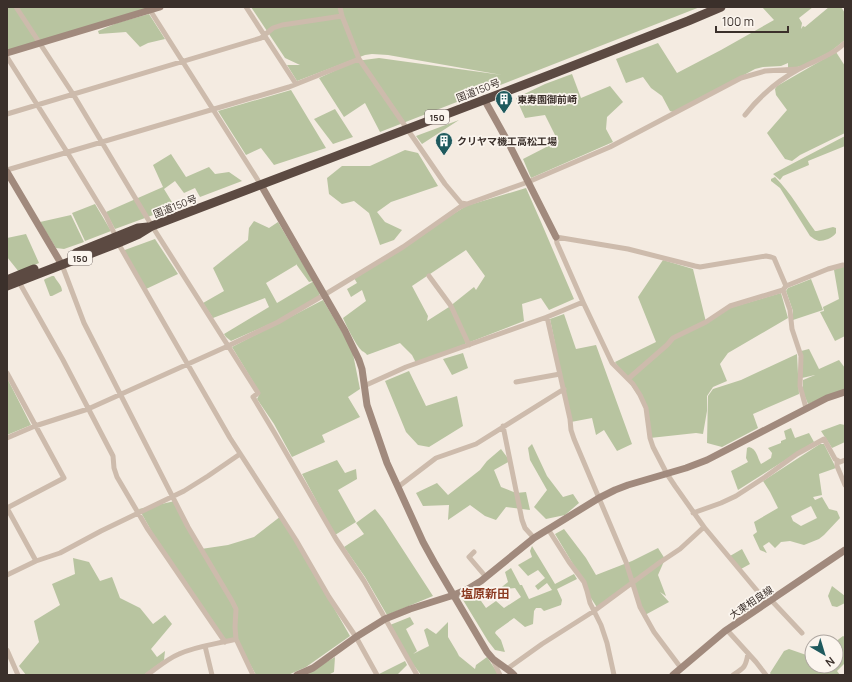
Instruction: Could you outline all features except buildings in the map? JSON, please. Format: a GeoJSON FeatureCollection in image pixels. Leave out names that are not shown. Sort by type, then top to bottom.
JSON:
{"type":"FeatureCollection","features":[{"type":"Feature","properties":{"kind":"highway","name":"国道150号"},"geometry":{"type":"LineString","coordinates":[[7,286],[117,240],[138,228],[152,226],[261,185],[484,100],[721,7]]}},
{"type":"Feature","properties":{"kind":"highway","name":"国道150号"},"geometry":{"type":"LineString","coordinates":[[7,280],[60,263]]}},
{"type":"Feature","properties":{"kind":"street"},"geometry":{"type":"LineString","coordinates":[[16,7],[73,94],[152,226],[258,393],[253,397],[336,539],[364,581],[417,675]]}},
{"type":"Feature","properties":{"kind":"street"},"geometry":{"type":"LineString","coordinates":[[7,53],[149,9],[160,7]]}},
{"type":"Feature","properties":{"kind":"street"},"geometry":{"type":"LineString","coordinates":[[246,7],[296,84]]}},
{"type":"Feature","properties":{"kind":"street"},"geometry":{"type":"LineString","coordinates":[[340,7],[342,16],[360,58],[445,184],[461,203],[467,204]]}},
{"type":"Feature","properties":{"kind":"street"},"geometry":{"type":"LineString","coordinates":[[149,9],[261,185],[345,331],[362,369],[367,405],[387,463],[423,542],[487,652],[493,659],[514,675]]}},
{"type":"Feature","properties":{"kind":"street"},"geometry":{"type":"LineString","coordinates":[[7,114],[261,38],[273,28],[282,25],[342,16]]}},
{"type":"Feature","properties":{"kind":"street"},"geometry":{"type":"LineString","coordinates":[[745,115],[763,94],[798,69],[833,52],[845,43]]}},
{"type":"Feature","properties":{"kind":"street"},"geometry":{"type":"LineString","coordinates":[[7,57],[106,216],[117,240],[240,454],[296,540],[356,637],[377,675]]}},
{"type":"Feature","properties":{"kind":"street"},"geometry":{"type":"LineString","coordinates":[[253,675],[236,639],[236,609],[188,527],[84,323],[60,263],[7,171],[296,84],[360,58]]}},
{"type":"Feature","properties":{"kind":"street"},"geometry":{"type":"LineString","coordinates":[[7,438],[35,426],[88,409],[278,322],[403,247],[467,204],[528,182],[610,147],[741,78],[764,71],[798,69]]}},
{"type":"Feature","properties":{"kind":"street"},"geometry":{"type":"LineString","coordinates":[[484,100],[508,142],[556,237],[557,243],[583,302],[612,363],[633,384],[640,395],[646,408],[650,438],[653,448],[667,474],[693,513],[759,593],[770,601],[802,633]]}},
{"type":"Feature","properties":{"kind":"street"},"geometry":{"type":"LineString","coordinates":[[556,237],[628,249],[700,267],[766,256],[771,256],[774,258],[784,288],[790,310],[792,329],[801,356],[800,386],[806,408]]}},
{"type":"Feature","properties":{"kind":"street"},"geometry":{"type":"LineString","coordinates":[[628,379],[673,338],[706,322],[730,306],[784,288],[843,264]]}},
{"type":"Feature","properties":{"kind":"street"},"geometry":{"type":"LineString","coordinates":[[429,276],[451,306],[469,345]]}},
{"type":"Feature","properties":{"kind":"street"},"geometry":{"type":"LineString","coordinates":[[19,282],[64,360],[113,456],[114,468],[117,477],[147,528],[224,642]]}},
{"type":"Feature","properties":{"kind":"street"},"geometry":{"type":"LineString","coordinates":[[364,386],[406,367],[547,317],[583,302]]}},
{"type":"Feature","properties":{"kind":"street"},"geometry":{"type":"LineString","coordinates":[[547,317],[574,439],[626,562],[640,607],[654,632],[681,671]]}},
{"type":"Feature","properties":{"kind":"street"},"geometry":{"type":"LineString","coordinates":[[7,373],[64,478],[7,508],[36,561]]}},
{"type":"Feature","properties":{"kind":"street"},"geometry":{"type":"LineString","coordinates":[[516,382],[560,374]]}},
{"type":"Feature","properties":{"kind":"street"},"geometry":{"type":"LineString","coordinates":[[398,487],[436,458],[476,444],[564,389]]}},
{"type":"Feature","properties":{"kind":"street"},"geometry":{"type":"LineString","coordinates":[[297,675],[313,668],[356,637],[385,619],[410,609],[454,595],[468,588],[486,577],[534,538],[599,498],[628,484],[667,474],[707,460],[806,408],[827,398],[845,392]]}},
{"type":"Feature","properties":{"kind":"street"},"geometry":{"type":"LineString","coordinates":[[503,426],[522,520],[525,528],[534,538]]}},
{"type":"Feature","properties":{"kind":"street"},"geometry":{"type":"LineString","coordinates":[[693,513],[736,496],[797,454],[824,439],[837,461],[837,466],[845,486]]}},
{"type":"Feature","properties":{"kind":"street"},"geometry":{"type":"LineString","coordinates":[[7,575],[36,561],[60,553],[101,531],[184,491],[240,454]]}},
{"type":"Feature","properties":{"kind":"street"},"geometry":{"type":"LineString","coordinates":[[837,461],[840,462],[845,460]]}},
{"type":"Feature","properties":{"kind":"street"},"geometry":{"type":"LineString","coordinates":[[507,669],[542,644],[594,611],[632,582],[680,549],[704,527]]}},
{"type":"Feature","properties":{"kind":"street"},"geometry":{"type":"LineString","coordinates":[[548,529],[584,582],[590,603],[607,643],[614,675]]}},
{"type":"Feature","properties":{"kind":"street","name":"大東相良線"},"geometry":{"type":"LineString","coordinates":[[673,675],[681,671],[727,630],[845,550]]}},
{"type":"Feature","properties":{"kind":"street"},"geometry":{"type":"LineString","coordinates":[[474,552],[469,556],[486,577]]}},
{"type":"Feature","properties":{"kind":"street"},"geometry":{"type":"LineString","coordinates":[[727,630],[766,675]]}},
{"type":"Feature","properties":{"kind":"street"},"geometry":{"type":"LineString","coordinates":[[147,675],[169,660],[190,650],[236,639]]}},
{"type":"Feature","properties":{"kind":"street"},"geometry":{"type":"LineString","coordinates":[[205,646],[212,675]]}},
{"type":"Feature","properties":{"kind":"street"},"geometry":{"type":"LineString","coordinates":[[7,650],[18,675]]}},
{"type":"Feature","properties":{"kind":"street"},"geometry":{"type":"LineString","coordinates":[[733,675],[741,670],[746,664],[748,654]]}},
{"type":"Feature","properties":{"kind":"street"},"geometry":{"type":"LineString","coordinates":[[493,659],[500,675]]}},
{"type":"Feature","properties":{"kind":"green space"},"geometry":{"type":"Polygon","coordinates":[[[7,7],[160,7],[7,52],[7,7]]]}},
{"type":"Feature","properties":{"kind":"green space"},"geometry":{"type":"Polygon","coordinates":[[[251,7],[700,7],[380,132],[365,103],[344,117],[319,78],[356,61],[379,58],[502,75],[388,55],[372,54],[365,55],[297,81],[287,65],[300,65],[285,58],[251,7]]]}},
{"type":"Feature","properties":{"kind":"green space"},"geometry":{"type":"Polygon","coordinates":[[[762,7],[813,7],[799,18],[802,23],[801,29],[829,7],[841,7],[845,13],[845,40],[830,52],[802,66],[788,69],[788,63],[781,66],[755,69],[673,112],[670,111],[662,96],[651,88],[643,77],[626,83],[616,59],[658,43],[677,73],[774,20],[762,7]]]}},
{"type":"Feature","properties":{"kind":"green space"},"geometry":{"type":"Polygon","coordinates":[[[149,14],[165,39],[148,43],[140,47],[126,32],[99,34],[98,31],[117,23],[149,14]]]}},
{"type":"Feature","properties":{"kind":"green space"},"geometry":{"type":"Polygon","coordinates":[[[836,52],[845,66],[845,133],[800,155],[792,161],[785,159],[767,133],[787,110],[776,95],[775,89],[777,86],[836,52]]]}},
{"type":"Feature","properties":{"kind":"green space"},"geometry":{"type":"Polygon","coordinates":[[[572,74],[581,98],[610,86],[623,102],[607,117],[606,129],[613,142],[531,178],[523,159],[558,141],[545,115],[525,118],[516,98],[545,84],[572,74]]]}},
{"type":"Feature","properties":{"kind":"green space"},"geometry":{"type":"Polygon","coordinates":[[[291,90],[326,148],[274,165],[261,148],[246,155],[218,111],[291,90]]]}},
{"type":"Feature","properties":{"kind":"green space"},"geometry":{"type":"Polygon","coordinates":[[[335,109],[353,137],[333,144],[314,119],[335,109]]]}},
{"type":"Feature","properties":{"kind":"green space"},"geometry":{"type":"Polygon","coordinates":[[[459,120],[422,144],[416,136],[459,120]]]}},
{"type":"Feature","properties":{"kind":"green space"},"geometry":{"type":"Polygon","coordinates":[[[845,136],[845,146],[808,161],[809,165],[783,176],[780,180],[773,174],[786,167],[845,136]]]}},
{"type":"Feature","properties":{"kind":"green space"},"geometry":{"type":"Polygon","coordinates":[[[405,150],[418,153],[438,186],[391,202],[377,212],[385,222],[402,230],[394,240],[380,245],[369,213],[354,201],[342,204],[329,194],[327,178],[342,166],[370,166],[405,150]]]}},
{"type":"Feature","properties":{"kind":"green space"},"geometry":{"type":"Polygon","coordinates":[[[171,154],[186,177],[209,167],[215,174],[229,172],[242,181],[200,197],[195,188],[184,193],[175,181],[164,189],[175,207],[115,229],[106,212],[163,187],[153,165],[171,154]]]}},
{"type":"Feature","properties":{"kind":"green space"},"geometry":{"type":"Polygon","coordinates":[[[775,177],[791,196],[815,231],[833,227],[836,228],[835,235],[828,239],[819,241],[810,236],[780,188],[771,181],[771,179],[775,177]]]}},
{"type":"Feature","properties":{"kind":"green space"},"geometry":{"type":"Polygon","coordinates":[[[526,188],[574,299],[549,310],[541,298],[522,304],[524,321],[416,363],[412,355],[400,343],[367,355],[357,344],[343,318],[366,301],[362,290],[351,297],[347,289],[357,283],[354,278],[358,274],[466,206],[526,188]],[[466,250],[412,286],[428,316],[427,321],[449,307],[474,287],[476,290],[485,276],[466,250]]]}},
{"type":"Feature","properties":{"kind":"green space"},"geometry":{"type":"Polygon","coordinates":[[[95,204],[111,231],[85,241],[72,213],[95,204]]]}},
{"type":"Feature","properties":{"kind":"green space"},"geometry":{"type":"Polygon","coordinates":[[[71,215],[84,242],[64,249],[56,248],[40,222],[71,215]]]}},
{"type":"Feature","properties":{"kind":"green space"},"geometry":{"type":"Polygon","coordinates":[[[254,221],[269,228],[278,222],[313,281],[309,282],[296,264],[266,283],[277,303],[314,281],[320,293],[319,296],[279,320],[231,341],[224,334],[269,307],[265,298],[213,318],[203,303],[224,291],[213,268],[248,240],[249,228],[254,221]]]}},
{"type":"Feature","properties":{"kind":"green space"},"geometry":{"type":"Polygon","coordinates":[[[26,234],[39,263],[19,272],[7,257],[7,238],[26,234]]]}},
{"type":"Feature","properties":{"kind":"green space"},"geometry":{"type":"Polygon","coordinates":[[[155,239],[178,274],[146,289],[122,251],[155,239]]]}},
{"type":"Feature","properties":{"kind":"green space"},"geometry":{"type":"Polygon","coordinates":[[[663,260],[693,269],[706,322],[726,309],[781,293],[788,318],[728,353],[720,364],[727,381],[713,387],[707,396],[707,411],[703,434],[696,433],[650,438],[644,404],[615,362],[656,342],[638,297],[663,260]]]}},
{"type":"Feature","properties":{"kind":"green space"},"geometry":{"type":"Polygon","coordinates":[[[845,264],[845,336],[835,341],[820,312],[824,311],[823,307],[839,299],[834,270],[845,264]]]}},
{"type":"Feature","properties":{"kind":"green space"},"geometry":{"type":"Polygon","coordinates":[[[54,276],[60,285],[62,291],[50,296],[44,280],[54,276]]]}},
{"type":"Feature","properties":{"kind":"green space"},"geometry":{"type":"Polygon","coordinates":[[[811,279],[823,310],[793,320],[793,311],[786,291],[788,288],[811,279]]]}},
{"type":"Feature","properties":{"kind":"green space"},"geometry":{"type":"Polygon","coordinates":[[[323,300],[352,349],[360,389],[348,397],[360,417],[322,435],[325,442],[292,457],[274,424],[257,399],[260,393],[232,347],[323,300]]]}},
{"type":"Feature","properties":{"kind":"green space"},"geometry":{"type":"Polygon","coordinates":[[[564,314],[576,349],[596,345],[632,444],[617,451],[604,430],[596,435],[592,418],[571,422],[550,319],[564,314]]]}},
{"type":"Feature","properties":{"kind":"green space"},"geometry":{"type":"Polygon","coordinates":[[[809,349],[819,369],[839,360],[845,368],[845,389],[808,404],[803,392],[803,380],[815,375],[802,378],[801,351],[809,349]]]}},
{"type":"Feature","properties":{"kind":"green space"},"geometry":{"type":"Polygon","coordinates":[[[463,353],[468,368],[452,375],[443,359],[463,353]]]}},
{"type":"Feature","properties":{"kind":"green space"},"geometry":{"type":"Polygon","coordinates":[[[797,354],[799,394],[753,414],[758,428],[722,447],[707,443],[708,396],[713,389],[741,380],[797,354]]]}},
{"type":"Feature","properties":{"kind":"green space"},"geometry":{"type":"Polygon","coordinates":[[[409,371],[426,406],[457,396],[463,426],[429,447],[418,445],[406,432],[385,381],[409,371]]]}},
{"type":"Feature","properties":{"kind":"green space"},"geometry":{"type":"Polygon","coordinates":[[[7,378],[31,425],[7,435],[7,378]]]}},
{"type":"Feature","properties":{"kind":"green space"},"geometry":{"type":"Polygon","coordinates":[[[840,424],[845,425],[845,442],[832,448],[821,431],[840,424]]]}},
{"type":"Feature","properties":{"kind":"green space"},"geometry":{"type":"Polygon","coordinates":[[[791,428],[795,438],[809,433],[814,442],[738,490],[731,471],[748,462],[746,458],[747,448],[749,447],[754,450],[761,464],[771,458],[772,453],[768,448],[781,443],[781,441],[786,439],[784,431],[791,428]]]}},
{"type":"Feature","properties":{"kind":"green space"},"geometry":{"type":"Polygon","coordinates":[[[532,444],[547,476],[563,497],[573,494],[579,503],[565,515],[546,519],[534,507],[547,490],[530,460],[528,448],[532,444]]]}},
{"type":"Feature","properties":{"kind":"green space"},"geometry":{"type":"Polygon","coordinates":[[[820,444],[824,444],[836,468],[819,474],[822,495],[813,497],[815,500],[822,497],[829,509],[837,511],[840,518],[819,539],[804,545],[790,541],[781,542],[775,548],[769,542],[763,546],[767,553],[760,550],[753,535],[757,532],[754,522],[778,508],[763,481],[820,444]],[[811,506],[791,516],[793,521],[801,526],[817,518],[811,506]]]}},
{"type":"Feature","properties":{"kind":"green space"},"geometry":{"type":"Polygon","coordinates":[[[501,449],[510,461],[494,470],[501,487],[516,493],[526,492],[530,510],[506,507],[496,520],[485,516],[470,505],[448,520],[449,505],[423,506],[416,493],[437,483],[448,495],[480,470],[487,461],[501,449]]]}},
{"type":"Feature","properties":{"kind":"green space"},"geometry":{"type":"Polygon","coordinates":[[[337,460],[345,473],[356,469],[357,479],[338,490],[356,522],[335,535],[302,474],[337,460]]]}},
{"type":"Feature","properties":{"kind":"green space"},"geometry":{"type":"Polygon","coordinates":[[[175,501],[201,549],[228,545],[254,537],[281,516],[350,636],[306,667],[288,675],[256,675],[236,639],[225,642],[165,555],[139,509],[175,501]]]}},
{"type":"Feature","properties":{"kind":"green space"},"geometry":{"type":"Polygon","coordinates":[[[375,509],[433,596],[387,615],[365,577],[344,547],[364,534],[356,523],[375,509]]]}},
{"type":"Feature","properties":{"kind":"green space"},"geometry":{"type":"Polygon","coordinates":[[[564,529],[586,558],[596,575],[632,561],[658,548],[665,559],[658,575],[666,596],[660,592],[669,602],[645,615],[633,583],[598,609],[555,534],[564,529]]]}},
{"type":"Feature","properties":{"kind":"green space"},"geometry":{"type":"Polygon","coordinates":[[[532,546],[555,584],[574,574],[577,579],[557,589],[562,600],[561,605],[544,611],[541,608],[536,608],[534,611],[533,624],[525,627],[514,618],[496,631],[495,633],[501,640],[505,652],[495,650],[463,600],[479,598],[486,608],[496,601],[504,608],[521,597],[515,588],[498,590],[508,582],[505,572],[511,568],[529,599],[552,590],[547,583],[538,590],[535,586],[545,578],[538,570],[528,576],[518,565],[532,557],[530,551],[532,546]]]}},
{"type":"Feature","properties":{"kind":"green space"},"geometry":{"type":"Polygon","coordinates":[[[742,549],[750,564],[741,569],[730,556],[742,549]]]}},
{"type":"Feature","properties":{"kind":"green space"},"geometry":{"type":"Polygon","coordinates":[[[73,558],[89,562],[100,581],[112,577],[120,598],[140,608],[153,624],[165,615],[172,624],[151,649],[157,657],[165,651],[164,660],[144,675],[26,675],[19,666],[39,642],[34,621],[60,605],[52,584],[75,574],[73,558]]]}},
{"type":"Feature","properties":{"kind":"green space"},"geometry":{"type":"Polygon","coordinates":[[[832,586],[845,596],[845,603],[837,607],[832,606],[828,596],[832,586]]]}},
{"type":"Feature","properties":{"kind":"green space"},"geometry":{"type":"Polygon","coordinates":[[[410,617],[414,624],[406,629],[417,651],[413,654],[429,646],[424,630],[427,628],[436,634],[448,622],[448,637],[459,656],[475,669],[476,665],[487,657],[499,675],[421,675],[407,656],[390,625],[410,617]]]}},
{"type":"Feature","properties":{"kind":"green space"},"geometry":{"type":"Polygon","coordinates":[[[844,636],[845,637],[844,664],[844,636]]]}},
{"type":"Feature","properties":{"kind":"green space"},"geometry":{"type":"Polygon","coordinates":[[[789,649],[804,654],[804,674],[840,675],[771,675],[770,673],[784,651],[789,649]]]}},
{"type":"Feature","properties":{"kind":"green space"},"geometry":{"type":"Polygon","coordinates":[[[335,657],[334,672],[328,675],[307,675],[318,667],[335,657]]]}},
{"type":"Feature","properties":{"kind":"green space"},"geometry":{"type":"Polygon","coordinates":[[[405,661],[407,665],[397,675],[377,675],[405,661]]]}},
{"type":"Feature","properties":{"kind":"place","name":"東寿園御前崎"},"geometry":{"type":"Point","coordinates":[504,114]}},
{"type":"Feature","properties":{"kind":"place","name":"クリヤマ機工高松工場"},"geometry":{"type":"Point","coordinates":[444,156]}},
{"type":"Feature","properties":{"kind":"district","name":"塩原新田"},"geometry":{"type":"Point","coordinates":[485,593]}}]}
